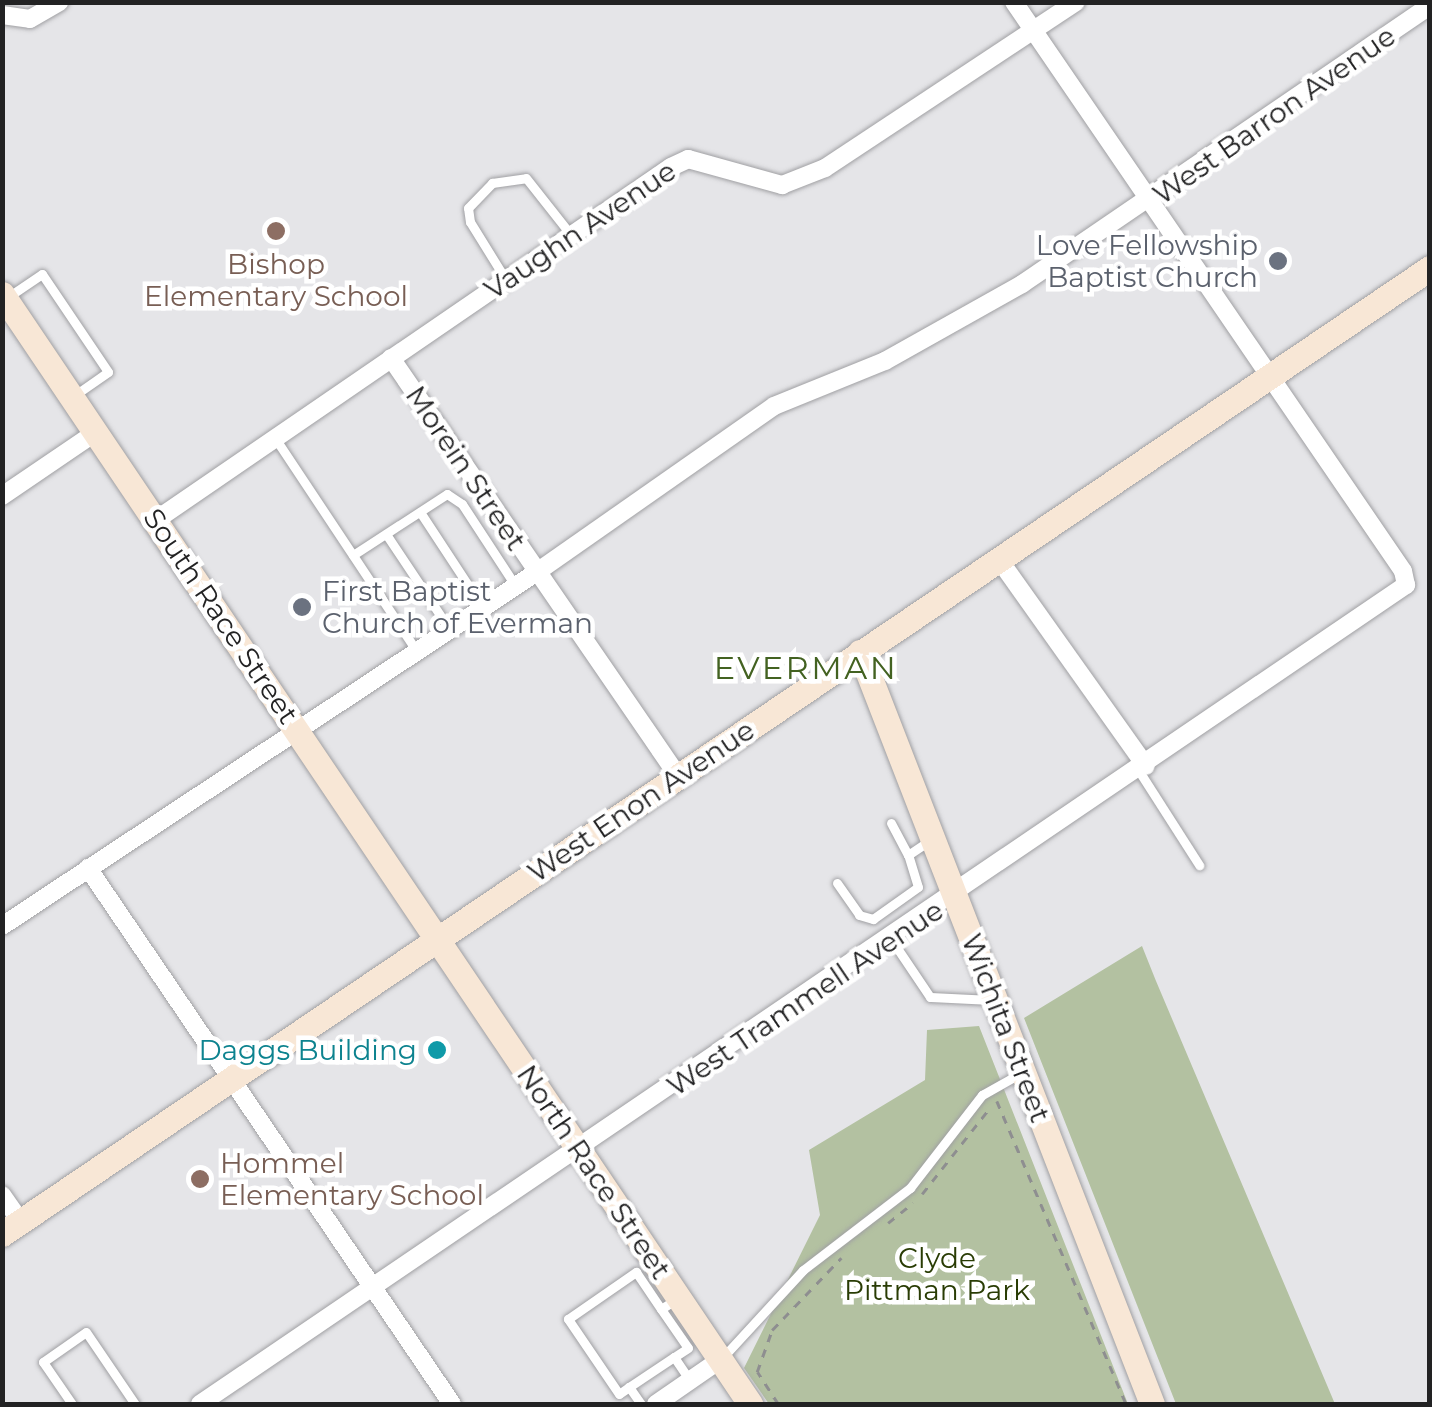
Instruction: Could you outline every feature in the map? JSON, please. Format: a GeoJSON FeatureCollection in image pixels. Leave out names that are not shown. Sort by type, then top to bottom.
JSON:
{"type":"FeatureCollection","features":[{"type":"Feature","properties":{"kind":"street"},"geometry":{"type":"LineString","coordinates":[[4,16],[30,19],[60,2]]}},
{"type":"Feature","properties":{"kind":"street"},"geometry":{"type":"LineString","coordinates":[[1014,2],[1270,377]]}},
{"type":"Feature","properties":{"kind":"street","name":"Vaughn Avenue"},"geometry":{"type":"LineString","coordinates":[[156,520],[571,235],[688,160],[782,185],[825,168],[1076,2]]}},
{"type":"Feature","properties":{"kind":"street","name":"West Barron Avenue"},"geometry":{"type":"LineString","coordinates":[[2,926],[516,586],[774,406],[940,332],[1152,201],[1430,6]]}},
{"type":"Feature","properties":{"kind":"street","name":"West Enon Avenue"},"geometry":{"type":"LineString","coordinates":[[12,1228],[1430,268]]}},
{"type":"Feature","properties":{"kind":"street","name":"South Race Street"},"geometry":{"type":"LineString","coordinates":[[4,296],[439,938]]}},
{"type":"Feature","properties":{"kind":"street","name":"Morein Street"},"geometry":{"type":"LineString","coordinates":[[391,358],[678,776]]}},
{"type":"Feature","properties":{"kind":"street","name":"West Trammell Avenue"},"geometry":{"type":"LineString","coordinates":[[200,1404],[956,896],[1406,585],[1402,570],[1270,377]]}},
{"type":"Feature","properties":{"kind":"street"},"geometry":{"type":"LineString","coordinates":[[2,496],[96,432]]}},
{"type":"Feature","properties":{"kind":"street"},"geometry":{"type":"LineString","coordinates":[[998,558],[1142,768]]}},
{"type":"Feature","properties":{"kind":"street","name":"Wichita Street"},"geometry":{"type":"LineString","coordinates":[[860,652],[1152,1404]]}},
{"type":"Feature","properties":{"kind":"street"},"geometry":{"type":"LineString","coordinates":[[88,868],[232,1078],[370,1290],[452,1404]]}},
{"type":"Feature","properties":{"kind":"street","name":"North Race Street"},"geometry":{"type":"LineString","coordinates":[[439,938],[579,1152],[670,1303],[720,1360],[750,1404]]}},
{"type":"Feature","properties":{"kind":"street"},"geometry":{"type":"LineString","coordinates":[[2,1195],[12,1228]]}},
{"type":"Feature","properties":{"kind":"street"},"geometry":{"type":"LineString","coordinates":[[656,1404],[720,1360]]}},
{"type":"Feature","properties":{"kind":"lane"},"geometry":{"type":"LineString","coordinates":[[506,280],[470,222],[468,208],[492,183],[526,178],[571,235]]}},
{"type":"Feature","properties":{"kind":"lane"},"geometry":{"type":"LineString","coordinates":[[4,296],[42,274],[108,372],[72,396]]}},
{"type":"Feature","properties":{"kind":"lane"},"geometry":{"type":"LineString","coordinates":[[276,438],[417,652]]}},
{"type":"Feature","properties":{"kind":"lane"},"geometry":{"type":"LineString","coordinates":[[353,555],[447,494],[462,504],[516,586]]}},
{"type":"Feature","properties":{"kind":"lane"},"geometry":{"type":"LineString","coordinates":[[420,512],[483,608]]}},
{"type":"Feature","properties":{"kind":"lane"},"geometry":{"type":"LineString","coordinates":[[386,534],[450,630]]}},
{"type":"Feature","properties":{"kind":"lane"},"geometry":{"type":"LineString","coordinates":[[1142,768],[1199,865]]}},
{"type":"Feature","properties":{"kind":"lane"},"geometry":{"type":"LineString","coordinates":[[837,883],[859,915],[872,919],[918,887],[908,855],[891,824]]}},
{"type":"Feature","properties":{"kind":"lane"},"geometry":{"type":"LineString","coordinates":[[908,855],[932,839]]}},
{"type":"Feature","properties":{"kind":"lane"},"geometry":{"type":"LineString","coordinates":[[899,901],[914,923]]}},
{"type":"Feature","properties":{"kind":"lane"},"geometry":{"type":"LineString","coordinates":[[891,939],[930,997],[995,1000]]}},
{"type":"Feature","properties":{"kind":"lane"},"geometry":{"type":"LineString","coordinates":[[720,1360],[803,1270],[910,1188],[982,1095],[1023,1071]]}},
{"type":"Feature","properties":{"kind":"lane"},"geometry":{"type":"LineString","coordinates":[[636,1272],[670,1303],[688,1348],[674,1357],[619,1394],[568,1318],[636,1272]]}},
{"type":"Feature","properties":{"kind":"lane"},"geometry":{"type":"LineString","coordinates":[[72,1404],[43,1362],[86,1332],[135,1404]]}},
{"type":"Feature","properties":{"kind":"lane"},"geometry":{"type":"LineString","coordinates":[[674,1357],[690,1380]]}},
{"type":"Feature","properties":{"kind":"lane"},"geometry":{"type":"LineString","coordinates":[[630,1387],[641,1404]]}},
{"type":"Feature","properties":{"kind":"path"},"geometry":{"type":"LineString","coordinates":[[881,1228],[954,1161],[996,1098],[1126,1404]]}},
{"type":"Feature","properties":{"kind":"path"},"geometry":{"type":"LineString","coordinates":[[778,1404],[757,1372],[772,1330],[844,1256]]}},
{"type":"Feature","properties":{"kind":"green space"},"geometry":{"type":"Polygon","coordinates":[[[1142,946],[1335,1404],[1176,1404],[1024,1018],[1142,946]]]}},
{"type":"Feature","properties":{"kind":"green space","name":"Clyde Pittman Park"},"geometry":{"type":"Polygon","coordinates":[[[979,1026],[1128,1404],[769,1404],[744,1368],[820,1215],[809,1150],[925,1080],[927,1030],[979,1026]]]}},
{"type":"Feature","properties":{"kind":"place","name":"Bishop Elementary School"},"geometry":{"type":"Point","coordinates":[276,231]}},
{"type":"Feature","properties":{"kind":"place","name":"Love Fellowship Baptist Church"},"geometry":{"type":"Point","coordinates":[1278,261]}},
{"type":"Feature","properties":{"kind":"place","name":"First Baptist Church of Everman"},"geometry":{"type":"Point","coordinates":[302,607]}},
{"type":"Feature","properties":{"kind":"place","name":"Daggs Building"},"geometry":{"type":"Point","coordinates":[437,1050]}},
{"type":"Feature","properties":{"kind":"place","name":"Hommel Elementary School"},"geometry":{"type":"Point","coordinates":[200,1179]}},
{"type":"Feature","properties":{"kind":"district","name":"EVERMAN"},"geometry":{"type":"Point","coordinates":[806,668]}}]}
